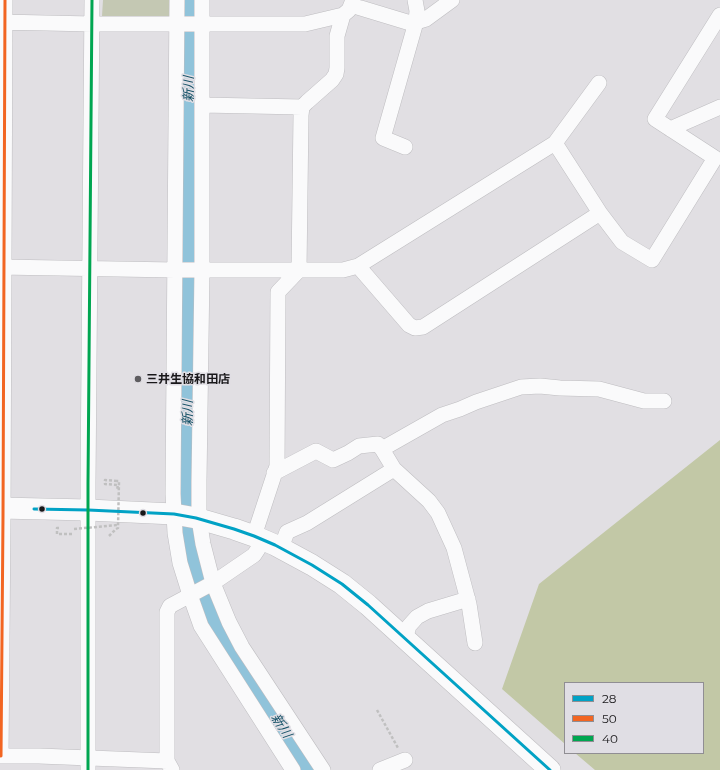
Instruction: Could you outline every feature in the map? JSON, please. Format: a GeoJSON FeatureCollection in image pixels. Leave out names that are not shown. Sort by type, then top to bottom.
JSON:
{"type":"FeatureCollection","features":[{"type":"Feature","properties":{"kind":"highway"},"geometry":{"type":"LineString","coordinates":[[1,508],[88,510],[188,517],[258,537],[312,565],[342,584],[368,605],[550,770]]}},
{"type":"Feature","properties":{"kind":"street"},"geometry":{"type":"LineString","coordinates":[[5,0],[2,22],[0,756],[39,756],[88,764],[169,766],[167,612],[170,606],[203,588],[254,556],[258,549],[258,537],[277,466],[278,292],[299,270],[302,108],[332,80],[336,74],[338,68],[337,36],[349,7]]}},
{"type":"Feature","properties":{"kind":"street"},"geometry":{"type":"LineString","coordinates":[[88,764],[88,510],[92,0]]}},
{"type":"Feature","properties":{"kind":"street"},"geometry":{"type":"LineString","coordinates":[[177,0],[190,24],[202,105],[199,482],[188,517],[175,533],[180,563],[203,588],[229,622],[242,647],[323,770]]}},
{"type":"Feature","properties":{"kind":"street"},"geometry":{"type":"LineString","coordinates":[[202,0],[190,24],[179,270],[188,517],[203,544],[201,626],[293,770]]}},
{"type":"Feature","properties":{"kind":"street"},"geometry":{"type":"LineString","coordinates":[[405,147],[383,138],[416,22],[417,11],[415,0]]}},
{"type":"Feature","properties":{"kind":"street"},"geometry":{"type":"LineString","coordinates":[[2,22],[92,24],[305,24],[349,7],[407,22],[416,22],[426,19],[452,0]]}},
{"type":"Feature","properties":{"kind":"street"},"geometry":{"type":"LineString","coordinates":[[555,143],[600,213],[622,242],[652,260],[715,158],[656,119],[720,15]]}},
{"type":"Feature","properties":{"kind":"street"},"geometry":{"type":"LineString","coordinates":[[2,267],[179,270],[343,270],[358,266],[555,143],[599,83]]}},
{"type":"Feature","properties":{"kind":"street"},"geometry":{"type":"LineString","coordinates":[[202,105],[302,108]]}},
{"type":"Feature","properties":{"kind":"street"},"geometry":{"type":"LineString","coordinates":[[670,129],[720,107]]}},
{"type":"Feature","properties":{"kind":"street"},"geometry":{"type":"LineString","coordinates":[[358,266],[408,326],[415,328],[423,327],[600,213]]}},
{"type":"Feature","properties":{"kind":"street"},"geometry":{"type":"LineString","coordinates":[[382,449],[442,415],[521,387],[540,386],[599,389],[644,400],[664,400]]}},
{"type":"Feature","properties":{"kind":"street"},"geometry":{"type":"LineString","coordinates":[[274,473],[316,451],[333,460],[359,446],[378,444],[394,469],[429,501],[438,513],[454,548],[468,599],[475,643]]}},
{"type":"Feature","properties":{"kind":"street"},"geometry":{"type":"LineString","coordinates":[[281,548],[288,532],[307,523],[394,469]]}},
{"type":"Feature","properties":{"kind":"street"},"geometry":{"type":"LineString","coordinates":[[405,639],[409,626],[417,617],[428,611],[468,599]]}},
{"type":"Feature","properties":{"kind":"street"},"geometry":{"type":"LineString","coordinates":[[380,770],[405,760]]}},
{"type":"Feature","properties":{"kind":"path"},"geometry":{"type":"LineString","coordinates":[[109,536],[118,528],[119,481],[105,480],[105,484],[118,485],[117,490]]}},
{"type":"Feature","properties":{"kind":"path"},"geometry":{"type":"LineString","coordinates":[[74,529],[118,525]]}},
{"type":"Feature","properties":{"kind":"path"},"geometry":{"type":"LineString","coordinates":[[58,528],[57,534],[74,534]]}},
{"type":"Feature","properties":{"kind":"path"},"geometry":{"type":"LineString","coordinates":[[377,710],[405,760]]}},
{"type":"Feature","properties":{"kind":"green space"},"geometry":{"type":"Polygon","coordinates":[[[103,0],[169,0],[169,18],[102,16],[103,0]]]}},
{"type":"Feature","properties":{"kind":"green space"},"geometry":{"type":"Polygon","coordinates":[[[720,440],[720,770],[595,770],[576,754],[704,754],[704,682],[564,682],[564,743],[502,689],[539,584],[720,440]]]}},
{"type":"Feature","properties":{"kind":"waterway","name":"新川"},"geometry":{"type":"LineString","coordinates":[[189,0],[188,530],[200,582],[219,632],[310,770]]}},
{"type":"Feature","properties":{"kind":"transit line","name":"50"},"geometry":{"type":"LineString","coordinates":[[1,756],[5,0]]}},
{"type":"Feature","properties":{"kind":"transit line","name":"40"},"geometry":{"type":"LineString","coordinates":[[88,770],[88,483],[92,0]]}},
{"type":"Feature","properties":{"kind":"transit line","name":"28"},"geometry":{"type":"LineString","coordinates":[[34,509],[174,514],[196,518],[234,529],[275,545],[312,565],[342,584],[368,605],[550,770]]}},
{"type":"Feature","properties":{"kind":"place","name":"三井生協和田店"},"geometry":{"type":"Point","coordinates":[138,379]}}]}
